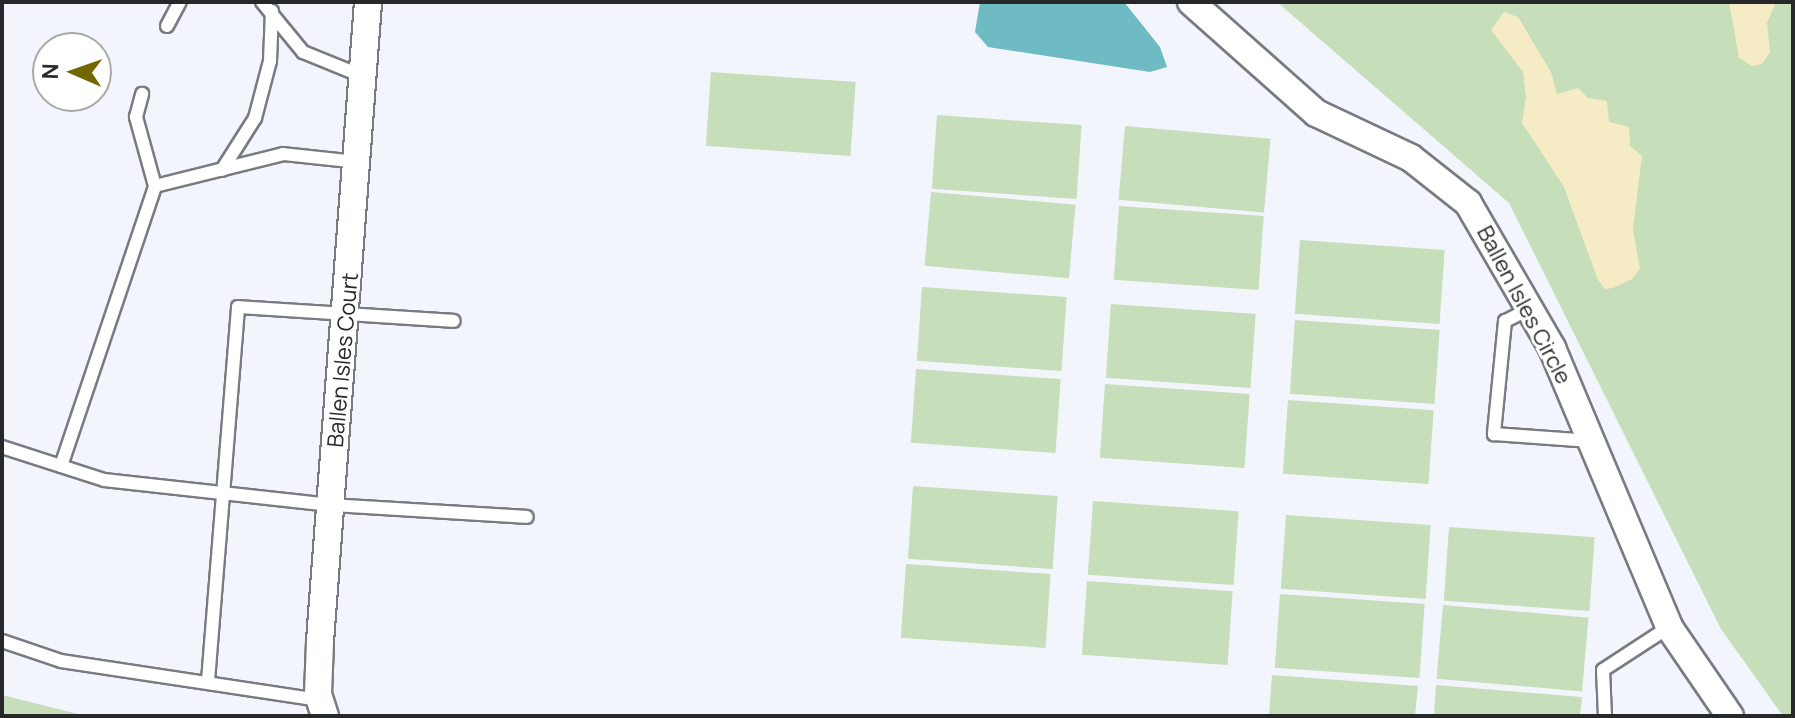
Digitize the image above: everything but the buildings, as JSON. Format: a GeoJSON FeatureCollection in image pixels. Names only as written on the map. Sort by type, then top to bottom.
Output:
{"type":"FeatureCollection","features":[{"type":"Feature","properties":{"kind":"street","name":"Ballen Isles Court"},"geometry":{"type":"LineString","coordinates":[[322,708],[331,505],[348,316],[368,2]]}},
{"type":"Feature","properties":{"kind":"street","name":"Ballen Isles Circle"},"geometry":{"type":"LineString","coordinates":[[1191,2],[1316,113],[1411,158],[1468,203],[1552,348],[1669,627],[1730,716]]}},
{"type":"Feature","properties":{"kind":"lane"},"geometry":{"type":"LineString","coordinates":[[167,26],[180,2]]}},
{"type":"Feature","properties":{"kind":"lane"},"geometry":{"type":"LineString","coordinates":[[267,6],[303,52],[363,77]]}},
{"type":"Feature","properties":{"kind":"lane"},"geometry":{"type":"LineString","coordinates":[[222,170],[255,118],[270,61],[267,6]]}},
{"type":"Feature","properties":{"kind":"lane"},"geometry":{"type":"LineString","coordinates":[[61,466],[155,186],[136,117],[142,94]]}},
{"type":"Feature","properties":{"kind":"lane"},"geometry":{"type":"LineString","coordinates":[[155,186],[283,154],[358,162]]}},
{"type":"Feature","properties":{"kind":"lane"},"geometry":{"type":"LineString","coordinates":[[208,681],[238,307],[454,321]]}},
{"type":"Feature","properties":{"kind":"lane"},"geometry":{"type":"LineString","coordinates":[[1529,309],[1505,321],[1494,434],[1591,441]]}},
{"type":"Feature","properties":{"kind":"lane"},"geometry":{"type":"LineString","coordinates":[[2,447],[104,480],[331,505],[527,517]]}},
{"type":"Feature","properties":{"kind":"lane"},"geometry":{"type":"LineString","coordinates":[[1605,716],[1603,670],[1669,627]]}},
{"type":"Feature","properties":{"kind":"lane"},"geometry":{"type":"LineString","coordinates":[[2,641],[61,661],[208,681],[322,708]]}},
{"type":"Feature","properties":{"kind":"green space"},"geometry":{"type":"Polygon","coordinates":[[[1277,2],[1793,2],[1793,716],[1783,716],[1721,629],[1509,203],[1277,2]]]}},
{"type":"Feature","properties":{"kind":"green space"},"geometry":{"type":"Polygon","coordinates":[[[711,72],[856,82],[850,156],[706,146],[711,72]]]}},
{"type":"Feature","properties":{"kind":"green space"},"geometry":{"type":"Polygon","coordinates":[[[937,115],[1082,125],[1076,199],[932,189],[937,115]]]}},
{"type":"Feature","properties":{"kind":"green space"},"geometry":{"type":"Polygon","coordinates":[[[1125,126],[1270,139],[1264,212],[1119,200],[1125,126]]]}},
{"type":"Feature","properties":{"kind":"green space"},"geometry":{"type":"Polygon","coordinates":[[[931,192],[1075,205],[1069,278],[925,266],[931,192]]]}},
{"type":"Feature","properties":{"kind":"green space"},"geometry":{"type":"Polygon","coordinates":[[[1119,206],[1264,216],[1258,290],[1114,280],[1119,206]]]}},
{"type":"Feature","properties":{"kind":"green space"},"geometry":{"type":"Polygon","coordinates":[[[1300,240],[1445,250],[1439,324],[1295,314],[1300,240]]]}},
{"type":"Feature","properties":{"kind":"green space"},"geometry":{"type":"Polygon","coordinates":[[[922,287],[1067,297],[1061,371],[917,361],[922,287]]]}},
{"type":"Feature","properties":{"kind":"green space"},"geometry":{"type":"Polygon","coordinates":[[[1111,304],[1256,314],[1250,388],[1106,378],[1111,304]]]}},
{"type":"Feature","properties":{"kind":"green space"},"geometry":{"type":"Polygon","coordinates":[[[1295,320],[1440,330],[1434,404],[1290,394],[1295,320]]]}},
{"type":"Feature","properties":{"kind":"green space"},"geometry":{"type":"Polygon","coordinates":[[[916,369],[1061,379],[1055,453],[911,443],[916,369]]]}},
{"type":"Feature","properties":{"kind":"green space"},"geometry":{"type":"Polygon","coordinates":[[[1105,384],[1250,394],[1244,468],[1100,458],[1105,384]]]}},
{"type":"Feature","properties":{"kind":"green space"},"geometry":{"type":"Polygon","coordinates":[[[1288,400],[1434,410],[1428,484],[1283,474],[1288,400]]]}},
{"type":"Feature","properties":{"kind":"green space"},"geometry":{"type":"Polygon","coordinates":[[[913,486],[1058,496],[1053,569],[908,559],[913,486]]]}},
{"type":"Feature","properties":{"kind":"green space"},"geometry":{"type":"Polygon","coordinates":[[[1093,501],[1239,511],[1233,585],[1088,575],[1093,501]]]}},
{"type":"Feature","properties":{"kind":"green space"},"geometry":{"type":"Polygon","coordinates":[[[1286,515],[1431,525],[1425,599],[1281,589],[1286,515]]]}},
{"type":"Feature","properties":{"kind":"green space"},"geometry":{"type":"Polygon","coordinates":[[[1449,527],[1595,537],[1589,611],[1444,601],[1449,527]]]}},
{"type":"Feature","properties":{"kind":"green space"},"geometry":{"type":"Polygon","coordinates":[[[906,564],[1051,574],[1045,648],[901,638],[906,564]]]}},
{"type":"Feature","properties":{"kind":"green space"},"geometry":{"type":"Polygon","coordinates":[[[1087,581],[1233,591],[1227,665],[1082,655],[1087,581]]]}},
{"type":"Feature","properties":{"kind":"green space"},"geometry":{"type":"Polygon","coordinates":[[[1280,594],[1425,604],[1419,678],[1275,668],[1280,594]]]}},
{"type":"Feature","properties":{"kind":"green space"},"geometry":{"type":"Polygon","coordinates":[[[1443,605],[1588,618],[1582,691],[1437,679],[1443,605]]]}},
{"type":"Feature","properties":{"kind":"green space"},"geometry":{"type":"Polygon","coordinates":[[[1272,675],[1418,686],[1415,716],[1269,716],[1272,675]]]}},
{"type":"Feature","properties":{"kind":"green space"},"geometry":{"type":"Polygon","coordinates":[[[1436,685],[1582,697],[1580,716],[1434,716],[1436,685]]]}},
{"type":"Feature","properties":{"kind":"green space"},"geometry":{"type":"Polygon","coordinates":[[[2,695],[86,716],[2,716],[2,695]]]}},
{"type":"Feature","properties":{"kind":"sand"},"geometry":{"type":"Polygon","coordinates":[[[1729,2],[1776,2],[1767,23],[1770,52],[1762,64],[1752,66],[1739,58],[1729,2]]]}},
{"type":"Feature","properties":{"kind":"sand"},"geometry":{"type":"Polygon","coordinates":[[[1504,12],[1518,17],[1551,72],[1557,94],[1578,88],[1588,98],[1607,101],[1609,122],[1629,127],[1630,146],[1642,156],[1633,229],[1640,269],[1632,279],[1613,288],[1605,289],[1598,280],[1564,187],[1522,123],[1526,97],[1523,72],[1491,30],[1504,12]]]}},
{"type":"Feature","properties":{"kind":"water"},"geometry":{"type":"Polygon","coordinates":[[[980,2],[1124,2],[1160,47],[1167,67],[1150,72],[988,47],[975,32],[980,2]]]}}]}
